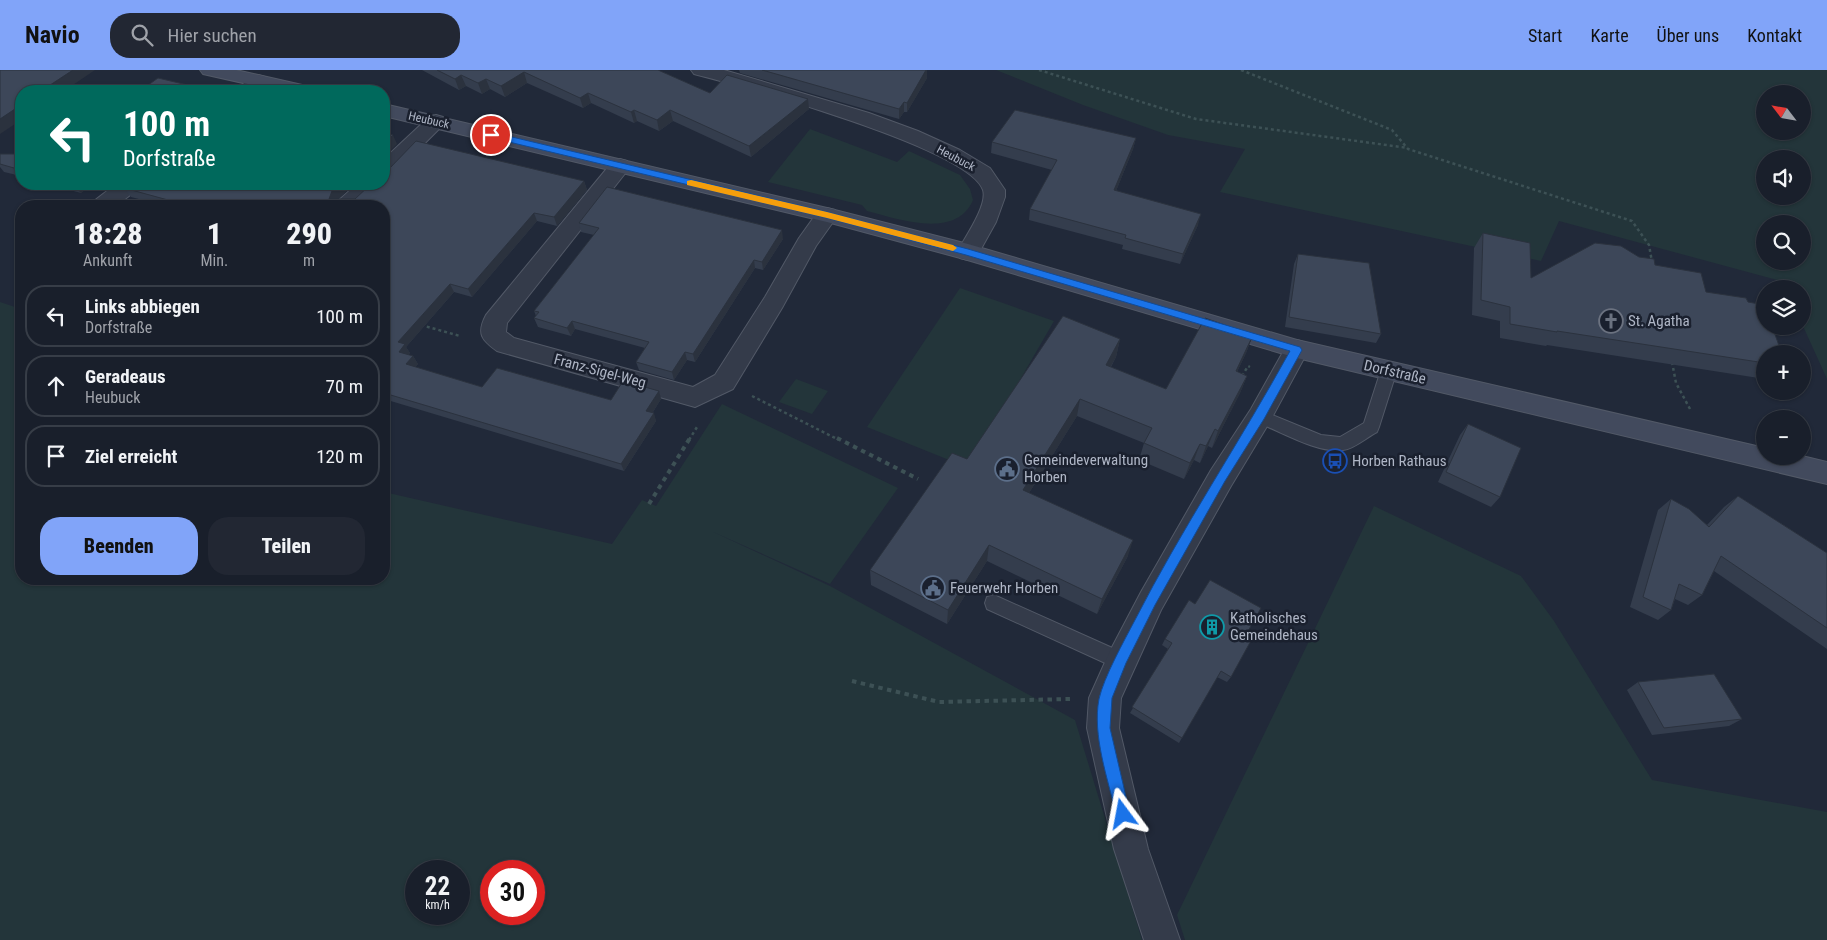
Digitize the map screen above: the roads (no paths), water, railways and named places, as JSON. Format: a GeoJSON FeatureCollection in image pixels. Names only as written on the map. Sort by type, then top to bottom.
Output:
{"type":"FeatureCollection","features":[{"type":"Feature","properties":{"kind":"street"},"geometry":{"type":"LineString","coordinates":[[210,70],[249,85]]}},
{"type":"Feature","properties":{"kind":"street","name":"Heubuck"},"geometry":{"type":"LineString","coordinates":[[390,111],[827,215],[968,252],[990,211],[994,190],[988,177],[978,168],[905,133],[832,108],[741,80],[701,70]]}},
{"type":"Feature","properties":{"kind":"street"},"geometry":{"type":"LineString","coordinates":[[390,165],[436,121]]}},
{"type":"Feature","properties":{"kind":"street","name":"Franz-Sigel-Weg"},"geometry":{"type":"LineString","coordinates":[[620,166],[495,321],[493,335],[506,345],[695,397],[714,387],[774,302],[807,243],[827,215]]}},
{"type":"Feature","properties":{"kind":"street"},"geometry":{"type":"LineString","coordinates":[[110,200],[122,190]]}},
{"type":"Feature","properties":{"kind":"street"},"geometry":{"type":"LineString","coordinates":[[353,200],[363,190]]}},
{"type":"Feature","properties":{"kind":"street","name":"Dorfstraße"},"geometry":{"type":"LineString","coordinates":[[968,252],[1296,350],[1827,472]]}},
{"type":"Feature","properties":{"kind":"street"},"geometry":{"type":"LineString","coordinates":[[1162,940],[1131,849],[1103,728],[1106,698],[1121,661],[1151,601],[1221,478],[1260,416],[1296,350]]}},
{"type":"Feature","properties":{"kind":"lane"},"geometry":{"type":"LineString","coordinates":[[1260,416],[1319,442],[1342,444],[1370,427],[1389,370]]}},
{"type":"Feature","properties":{"kind":"lane"},"geometry":{"type":"LineString","coordinates":[[994,603],[1121,661]]}},
{"type":"Feature","properties":{"kind":"place","name":"St. Agatha"},"geometry":{"type":"Point","coordinates":[1611,321]}},
{"type":"Feature","properties":{"kind":"place","name":"Horben Rathaus"},"geometry":{"type":"Point","coordinates":[1335,461]}},
{"type":"Feature","properties":{"kind":"place","name":"Gemeindeverwaltung Horben"},"geometry":{"type":"Point","coordinates":[1007,469]}},
{"type":"Feature","properties":{"kind":"place","name":"Feuerwehr Horben"},"geometry":{"type":"Point","coordinates":[933,588]}},
{"type":"Feature","properties":{"kind":"place","name":"Katholisches Gemeindehaus"},"geometry":{"type":"Point","coordinates":[1212,627]}}]}
